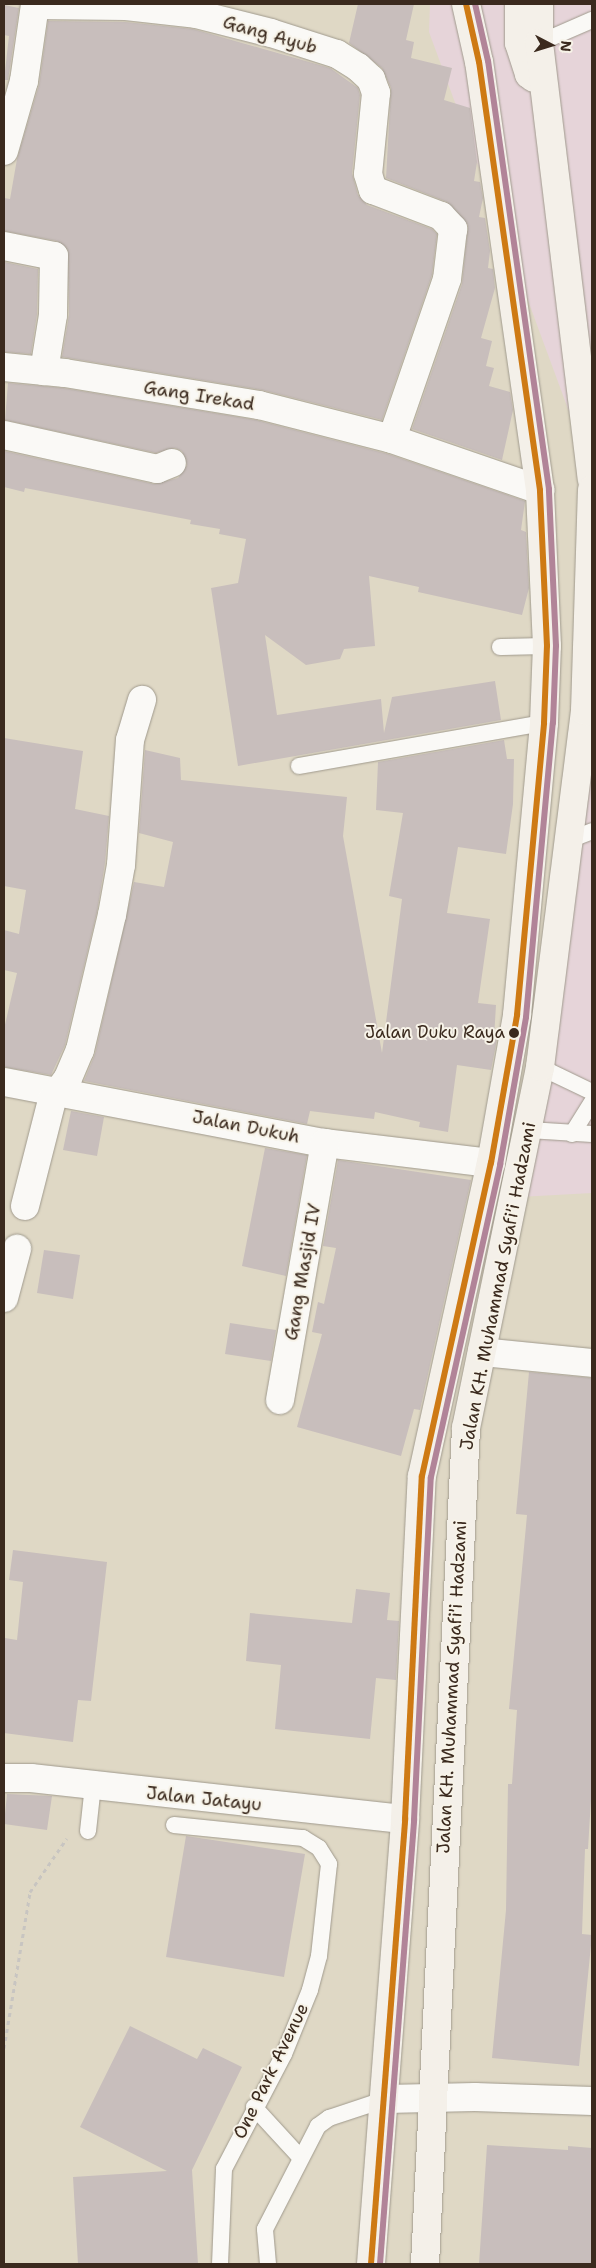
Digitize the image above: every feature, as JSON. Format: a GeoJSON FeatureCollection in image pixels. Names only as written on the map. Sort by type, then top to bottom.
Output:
{"type":"FeatureCollection","features":[{"type":"Feature","properties":{"kind":"main road","name":"Jalan KH. Muhammad Syafi'i Hadzami"},"geometry":{"type":"LineString","coordinates":[[371,2264],[386,2099],[405,1819],[422,1476],[490,1163],[518,1015],[544,723],[548,635],[540,490],[479,62],[466,4]]}},
{"type":"Feature","properties":{"kind":"main road"},"geometry":{"type":"LineString","coordinates":[[519,4],[519,43],[529,74],[544,87]]}},
{"type":"Feature","properties":{"kind":"main road"},"geometry":{"type":"LineString","coordinates":[[539,4],[539,43],[592,479]]}},
{"type":"Feature","properties":{"kind":"main road","name":"Jalan KH. Muhammad Syafi'i Hadzami"},"geometry":{"type":"LineString","coordinates":[[424,2264],[460,1501],[466,1428],[529,1130],[581,835],[592,490]]}},
{"type":"Feature","properties":{"kind":"main road"},"geometry":{"type":"LineString","coordinates":[[548,635],[588,619]]}},
{"type":"Feature","properties":{"kind":"street","name":"Gang Ayub"},"geometry":{"type":"LineString","coordinates":[[4,151],[24,81],[35,5],[126,6],[196,14],[271,33],[337,54],[358,67],[371,79],[376,93],[368,174],[374,190],[441,216],[453,229],[447,279],[392,439]]}},
{"type":"Feature","properties":{"kind":"street"},"geometry":{"type":"LineString","coordinates":[[4,246],[52,253],[54,260],[53,315],[44,371]]}},
{"type":"Feature","properties":{"kind":"street","name":"Gang Irekad"},"geometry":{"type":"LineString","coordinates":[[4,367],[44,371],[259,405],[392,439],[540,490]]}},
{"type":"Feature","properties":{"kind":"street"},"geometry":{"type":"LineString","coordinates":[[4,435],[157,470],[172,463]]}},
{"type":"Feature","properties":{"kind":"street"},"geometry":{"type":"LineString","coordinates":[[25,1206],[52,1100],[68,1078],[80,1050],[112,915],[120,864],[130,740],[142,700]]}},
{"type":"Feature","properties":{"kind":"street","name":"Jalan Dukuh"},"geometry":{"type":"LineString","coordinates":[[4,1082],[58,1090],[325,1143],[490,1163]]}},
{"type":"Feature","properties":{"kind":"street","name":"Gang Masjid IV"},"geometry":{"type":"LineString","coordinates":[[280,1400],[325,1143]]}},
{"type":"Feature","properties":{"kind":"street"},"geometry":{"type":"LineString","coordinates":[[4,1298],[17,1249]]}},
{"type":"Feature","properties":{"kind":"street"},"geometry":{"type":"LineString","coordinates":[[482,1352],[592,1362]]}},
{"type":"Feature","properties":{"kind":"street","name":"Jalan Jatayu"},"geometry":{"type":"LineString","coordinates":[[4,1778],[92,1792],[405,1819]]}},
{"type":"Feature","properties":{"kind":"street"},"geometry":{"type":"LineString","coordinates":[[386,2099],[475,2097],[592,2101]]}},
{"type":"Feature","properties":{"kind":"lane"},"geometry":{"type":"LineString","coordinates":[[539,43],[592,20]]}},
{"type":"Feature","properties":{"kind":"lane"},"geometry":{"type":"LineString","coordinates":[[500,647],[548,635]]}},
{"type":"Feature","properties":{"kind":"lane"},"geometry":{"type":"LineString","coordinates":[[299,766],[544,723]]}},
{"type":"Feature","properties":{"kind":"lane"},"geometry":{"type":"LineString","coordinates":[[540,1067],[592,1092]]}},
{"type":"Feature","properties":{"kind":"lane"},"geometry":{"type":"LineString","coordinates":[[572,1134],[592,1102]]}},
{"type":"Feature","properties":{"kind":"lane"},"geometry":{"type":"LineString","coordinates":[[529,1130],[592,1134]]}},
{"type":"Feature","properties":{"kind":"lane"},"geometry":{"type":"LineString","coordinates":[[88,1831],[92,1792]]}},
{"type":"Feature","properties":{"kind":"lane","name":"One Park Avenue"},"geometry":{"type":"LineString","coordinates":[[174,1825],[303,1838],[318,1848],[329,1864],[319,1956],[310,1990],[284,2054],[254,2107],[224,2169],[220,2264]]}},
{"type":"Feature","properties":{"kind":"lane"},"geometry":{"type":"LineString","coordinates":[[268,2264],[265,2229],[300,2157],[318,2126],[356,2108],[386,2099]]}},
{"type":"Feature","properties":{"kind":"lane"},"geometry":{"type":"LineString","coordinates":[[254,2107],[300,2157]]}},
{"type":"Feature","properties":{"kind":"path"},"geometry":{"type":"LineString","coordinates":[[4,2048],[30,1892],[92,1792]]}},
{"type":"Feature","properties":{"kind":"shaded area"},"geometry":{"type":"Polygon","coordinates":[[[430,4],[592,4],[592,474],[429,32],[430,4]]]}},
{"type":"Feature","properties":{"kind":"shaded area"},"geometry":{"type":"Polygon","coordinates":[[[592,522],[592,1193],[519,1197],[592,522]]]}},
{"type":"Feature","properties":{"kind":"building"},"geometry":{"type":"Polygon","coordinates":[[[358,4],[414,4],[406,40],[414,42],[411,58],[452,68],[444,100],[470,108],[477,162],[474,181],[480,182],[483,198],[479,217],[485,218],[490,251],[488,268],[493,269],[495,288],[481,338],[492,341],[486,366],[494,368],[489,386],[510,392],[513,410],[502,460],[412,429],[462,284],[468,225],[447,202],[386,178],[391,88],[382,68],[349,43],[358,4]]]}},
{"type":"Feature","properties":{"kind":"building"},"geometry":{"type":"Polygon","coordinates":[[[4,5],[19,8],[8,80],[4,80],[9,36],[4,35],[4,5]]]}},
{"type":"Feature","properties":{"kind":"building"},"geometry":{"type":"Polygon","coordinates":[[[48,21],[125,22],[193,29],[330,68],[358,88],[360,95],[352,173],[358,195],[367,205],[432,229],[437,234],[432,275],[382,420],[262,390],[62,357],[69,315],[68,250],[57,241],[4,231],[4,198],[10,199],[17,159],[39,85],[48,21]]]}},
{"type":"Feature","properties":{"kind":"building"},"geometry":{"type":"Polygon","coordinates":[[[4,262],[38,269],[37,314],[31,354],[4,352],[4,262]]]}},
{"type":"Feature","properties":{"kind":"building"},"geometry":{"type":"Polygon","coordinates":[[[8,383],[63,388],[256,420],[388,454],[525,501],[521,530],[526,532],[529,588],[522,615],[418,592],[419,587],[369,576],[375,646],[344,649],[340,659],[306,665],[265,635],[277,715],[381,699],[384,733],[392,697],[495,681],[501,720],[238,766],[211,588],[238,583],[246,539],[219,534],[220,529],[190,524],[191,520],[25,488],[24,492],[4,487],[4,451],[154,484],[178,478],[187,465],[182,451],[175,448],[156,453],[5,420],[8,383]]]}},
{"type":"Feature","properties":{"kind":"building"},"geometry":{"type":"Polygon","coordinates":[[[4,738],[83,751],[75,809],[109,816],[105,863],[97,912],[65,1045],[51,1075],[4,1067],[4,1029],[17,973],[4,970],[4,930],[19,934],[26,890],[4,886],[4,738]]]}},
{"type":"Feature","properties":{"kind":"building"},"geometry":{"type":"Polygon","coordinates":[[[504,740],[507,759],[514,759],[513,804],[506,854],[458,847],[447,913],[490,919],[478,1003],[496,1005],[494,1038],[497,1039],[491,1070],[457,1065],[448,1132],[419,1127],[420,1122],[375,1112],[374,1119],[310,1111],[307,1124],[84,1081],[95,1054],[134,882],[164,887],[173,842],[139,833],[145,750],[180,758],[181,780],[347,797],[343,836],[382,1053],[402,899],[389,896],[403,813],[376,810],[378,762],[504,740]]]}},
{"type":"Feature","properties":{"kind":"building"},"geometry":{"type":"Polygon","coordinates":[[[71,1111],[104,1117],[97,1156],[63,1150],[71,1111]]]}},
{"type":"Feature","properties":{"kind":"building"},"geometry":{"type":"Polygon","coordinates":[[[265,1148],[307,1155],[286,1276],[242,1266],[265,1148]]]}},
{"type":"Feature","properties":{"kind":"building"},"geometry":{"type":"Polygon","coordinates":[[[338,1160],[471,1180],[420,1410],[414,1409],[401,1456],[297,1427],[322,1334],[312,1332],[318,1302],[324,1304],[336,1248],[323,1246],[338,1160]]]}},
{"type":"Feature","properties":{"kind":"building"},"geometry":{"type":"Polygon","coordinates":[[[44,1250],[80,1255],[73,1299],[37,1293],[44,1250]]]}},
{"type":"Feature","properties":{"kind":"building"},"geometry":{"type":"Polygon","coordinates":[[[230,1323],[276,1330],[271,1361],[225,1354],[230,1323]]]}},
{"type":"Feature","properties":{"kind":"building"},"geometry":{"type":"Polygon","coordinates":[[[529,1372],[592,1378],[592,1783],[588,1849],[585,1849],[582,1934],[592,1935],[579,2066],[492,2058],[506,1910],[508,1784],[512,1784],[517,1710],[509,1709],[527,1515],[516,1514],[529,1372]]]}},
{"type":"Feature","properties":{"kind":"building"},"geometry":{"type":"Polygon","coordinates":[[[13,1550],[107,1562],[91,1701],[78,1700],[73,1742],[4,1733],[5,1638],[17,1640],[23,1582],[9,1580],[13,1550]]]}},
{"type":"Feature","properties":{"kind":"building"},"geometry":{"type":"Polygon","coordinates":[[[356,1589],[390,1593],[387,1620],[399,1621],[396,1680],[376,1678],[370,1739],[275,1729],[281,1665],[246,1661],[250,1613],[352,1623],[356,1589]]]}},
{"type":"Feature","properties":{"kind":"building"},"geometry":{"type":"Polygon","coordinates":[[[7,1794],[52,1796],[47,1830],[4,1824],[7,1794]]]}},
{"type":"Feature","properties":{"kind":"building"},"geometry":{"type":"Polygon","coordinates":[[[186,1836],[305,1854],[284,1977],[166,1957],[186,1836]]]}},
{"type":"Feature","properties":{"kind":"building"},"geometry":{"type":"Polygon","coordinates":[[[130,2026],[197,2059],[203,2048],[242,2067],[192,2170],[198,2264],[78,2264],[73,2177],[167,2171],[80,2127],[130,2026]]]}},
{"type":"Feature","properties":{"kind":"building"},"geometry":{"type":"Polygon","coordinates":[[[487,2145],[568,2150],[568,2146],[592,2148],[592,2264],[479,2264],[487,2145]]]}},
{"type":"Feature","properties":{"kind":"transit line"},"geometry":{"type":"LineString","coordinates":[[371,2264],[405,1819],[422,1476],[491,1163],[517,1015],[544,723],[547,646],[540,490],[479,62],[466,4]]}},
{"type":"Feature","properties":{"kind":"transit line"},"geometry":{"type":"LineString","coordinates":[[380,2264],[414,1820],[431,1477],[500,1165],[526,1017],[553,723],[556,646],[549,489],[488,61],[475,4]]}},
{"type":"Feature","properties":{"kind":"place","name":"Jalan Duku Raya"},"geometry":{"type":"Point","coordinates":[514,1033]}}]}
